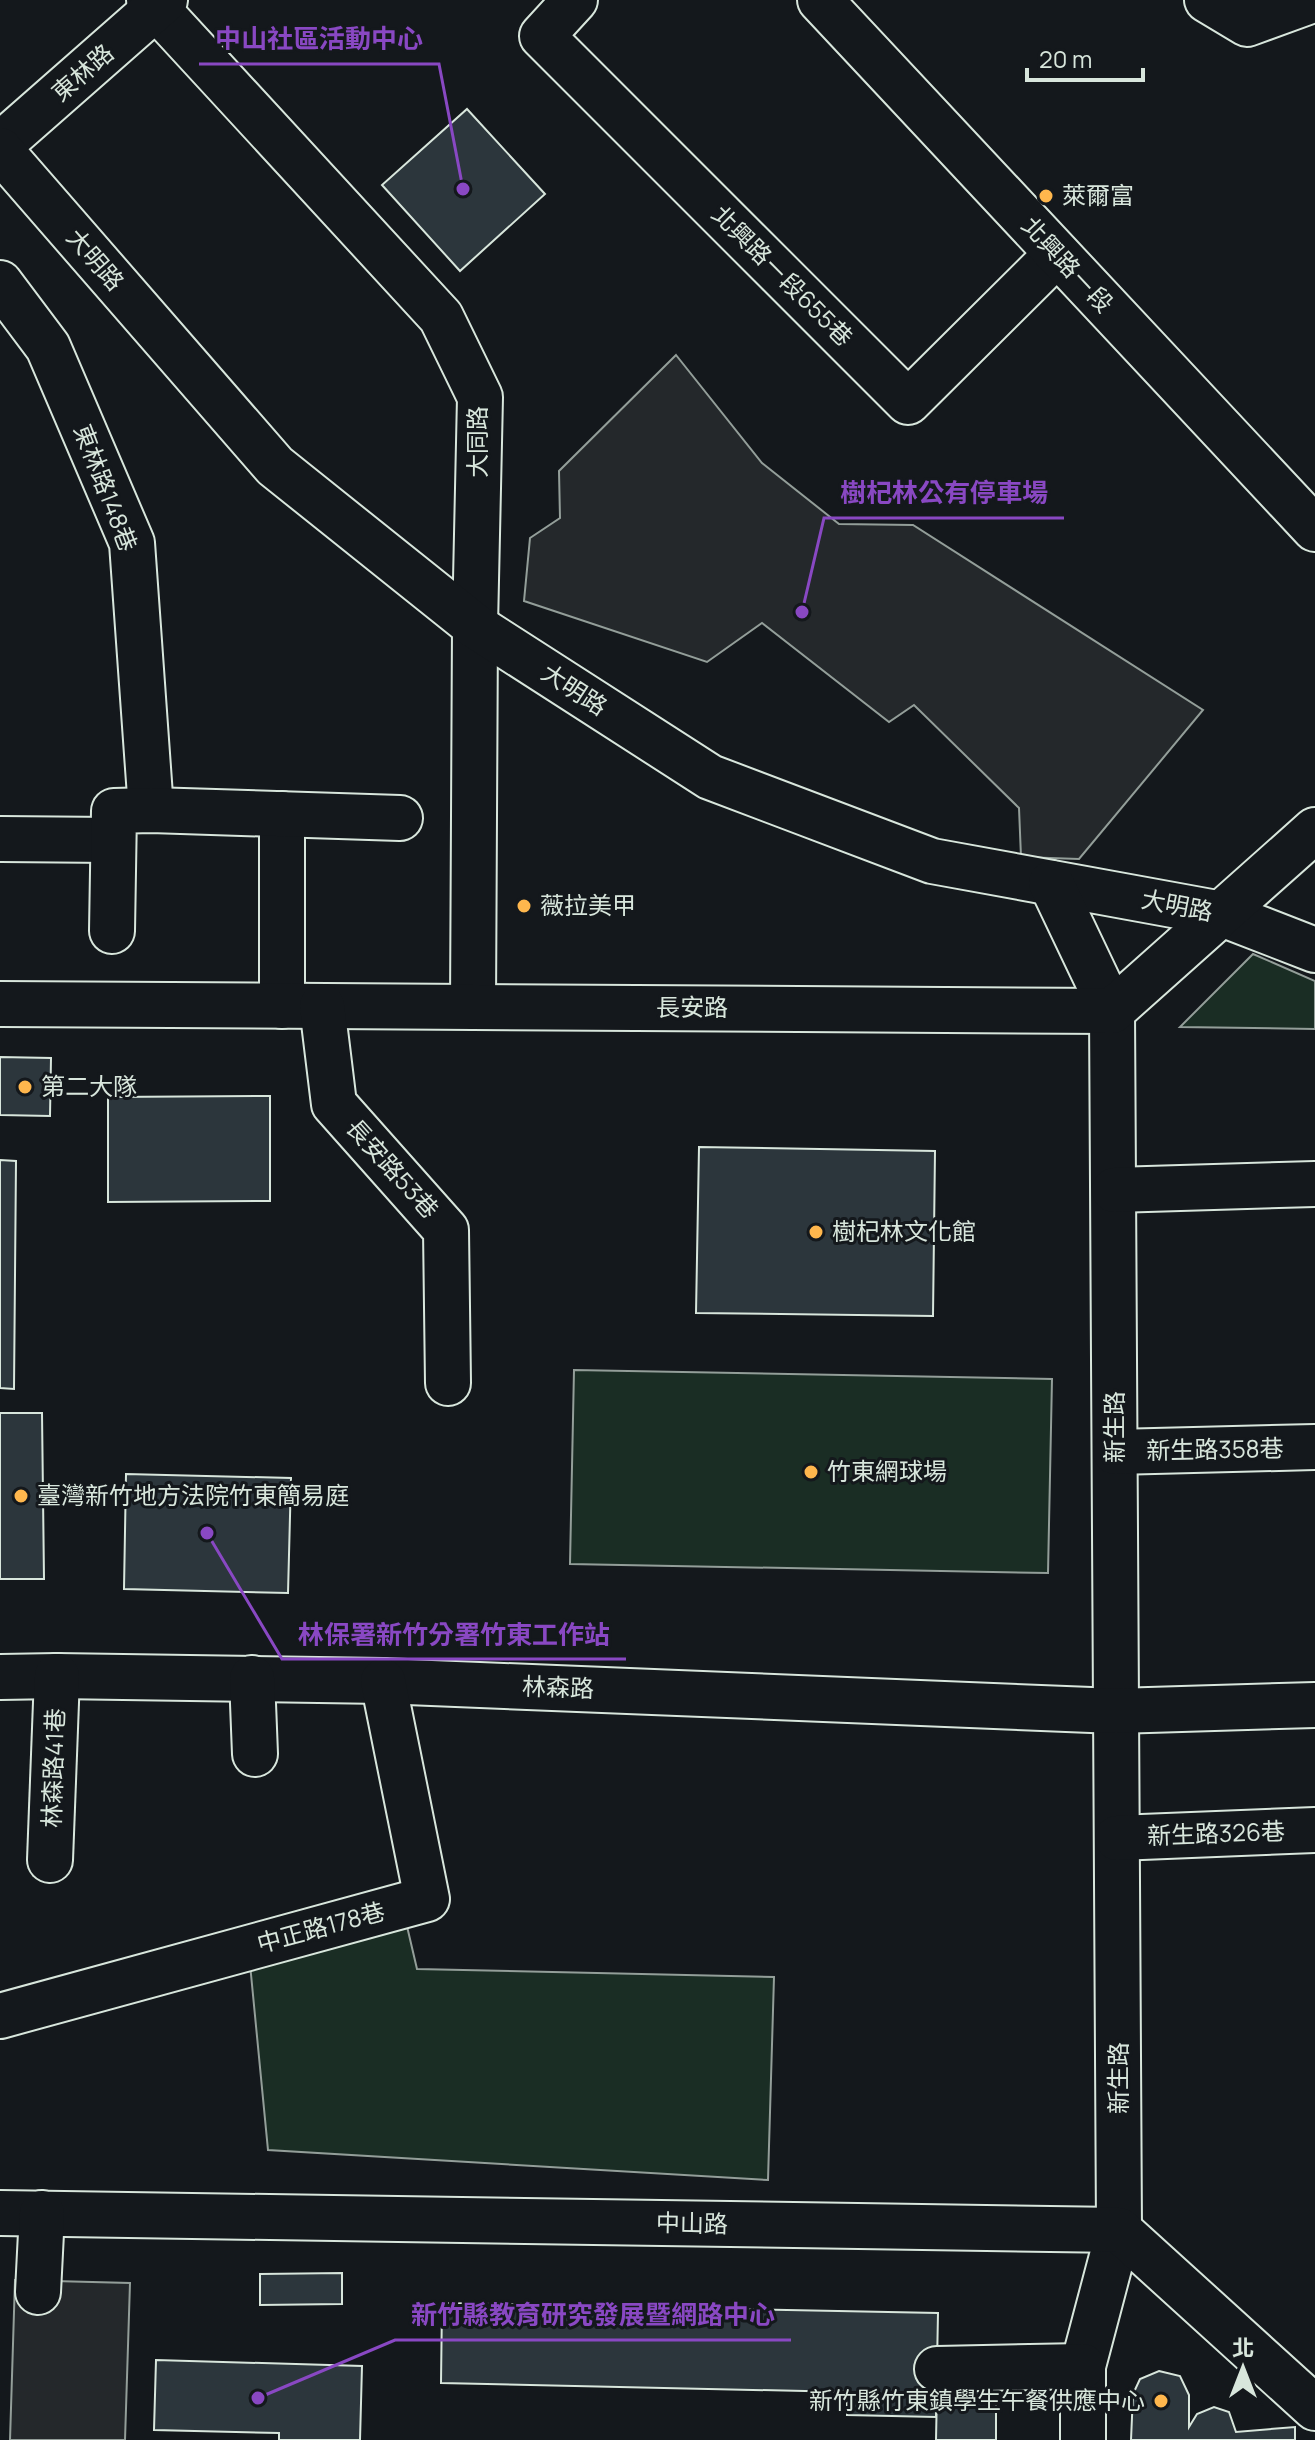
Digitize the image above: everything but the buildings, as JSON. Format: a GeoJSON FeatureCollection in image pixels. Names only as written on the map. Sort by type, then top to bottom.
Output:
{"type":"FeatureCollection","features":[{"type":"Feature","properties":{"kind":"street","name":"北興路ㄧ段655巷"},"geometry":{"type":"LineString","coordinates":[[575,0],[542,36],[908,402],[1057,254]]}},
{"type":"Feature","properties":{"kind":"street","name":"北興路ㄧ段"},"geometry":{"type":"LineString","coordinates":[[820,0],[1315,529]]}},
{"type":"Feature","properties":{"kind":"street"},"geometry":{"type":"LineString","coordinates":[[1207,0],[1247,24],[1313,0]]}},
{"type":"Feature","properties":{"kind":"street","name":"東林路"},"geometry":{"type":"LineString","coordinates":[[0,148],[157,3]]}},
{"type":"Feature","properties":{"kind":"street","name":"大同路"},"geometry":{"type":"LineString","coordinates":[[157,3],[441,317],[480,397],[473,1007]]}},
{"type":"Feature","properties":{"kind":"street","name":"大明路"},"geometry":{"type":"LineString","coordinates":[[0,148],[275,466],[475,626],[710,777],[932,861],[1222,914],[1315,950]]}},
{"type":"Feature","properties":{"kind":"street","name":"東林路148巷"},"geometry":{"type":"LineString","coordinates":[[0,283],[48,347],[132,543],[151,810]]}},
{"type":"Feature","properties":{"kind":"street"},"geometry":{"type":"LineString","coordinates":[[112,931],[114,811],[400,818]]}},
{"type":"Feature","properties":{"kind":"street","name":"長安路53巷"},"geometry":{"type":"LineString","coordinates":[[282,814],[302,1006],[334,1104],[446,1230],[448,1383]]}},
{"type":"Feature","properties":{"kind":"street"},"geometry":{"type":"LineString","coordinates":[[1112,1011],[1315,830]]}},
{"type":"Feature","properties":{"kind":"street"},"geometry":{"type":"LineString","coordinates":[[1,839],[113,840]]}},
{"type":"Feature","properties":{"kind":"street","name":"新生路"},"geometry":{"type":"LineString","coordinates":[[1051,883],[1112,1011],[1119,2230],[1083,2366],[1083,2440]]}},
{"type":"Feature","properties":{"kind":"street","name":"長安路"},"geometry":{"type":"LineString","coordinates":[[0,1004],[1112,1011]]}},
{"type":"Feature","properties":{"kind":"street"},"geometry":{"type":"LineString","coordinates":[[1114,1190],[1315,1184]]}},
{"type":"Feature","properties":{"kind":"street","name":"新生路358巷"},"geometry":{"type":"LineString","coordinates":[[1115,1452],[1315,1447]]}},
{"type":"Feature","properties":{"kind":"street","name":"林森路41巷"},"geometry":{"type":"LineString","coordinates":[[50,1860],[57,1676]]}},
{"type":"Feature","properties":{"kind":"street","name":"林森路"},"geometry":{"type":"LineString","coordinates":[[0,1677],[383,1681],[1116,1711]]}},
{"type":"Feature","properties":{"kind":"street"},"geometry":{"type":"LineString","coordinates":[[252,1678],[255,1754]]}},
{"type":"Feature","properties":{"kind":"street","name":"中正路178巷"},"geometry":{"type":"LineString","coordinates":[[0,2016],[427,1899],[383,1681]]}},
{"type":"Feature","properties":{"kind":"street"},"geometry":{"type":"LineString","coordinates":[[1116,1711],[1315,1705]]}},
{"type":"Feature","properties":{"kind":"street","name":"新生路326巷"},"geometry":{"type":"LineString","coordinates":[[1117,1838],[1315,1830]]}},
{"type":"Feature","properties":{"kind":"street"},"geometry":{"type":"LineString","coordinates":[[21,2213],[38,2292]]}},
{"type":"Feature","properties":{"kind":"street","name":"中山路"},"geometry":{"type":"LineString","coordinates":[[21,2213],[1119,2230]]}},
{"type":"Feature","properties":{"kind":"street"},"geometry":{"type":"LineString","coordinates":[[1119,2230],[1309,2390]]}},
{"type":"Feature","properties":{"kind":"street"},"geometry":{"type":"LineString","coordinates":[[937,2369],[1083,2366]]}},
{"type":"Feature","properties":{"kind":"green space"},"geometry":{"type":"Polygon","coordinates":[[[1253,954],[1315,981],[1315,1029],[1180,1027],[1253,954]]]}},
{"type":"Feature","properties":{"kind":"green space","name":"竹東網球場"},"geometry":{"type":"Polygon","coordinates":[[[574,1370],[1052,1379],[1048,1573],[570,1564],[574,1370]]]}},
{"type":"Feature","properties":{"kind":"green space"},"geometry":{"type":"Polygon","coordinates":[[[406,1922],[417,1969],[774,1977],[768,2180],[268,2150],[250,1964],[406,1922]]]}},
{"type":"Feature","properties":{"kind":"shaded area"},"geometry":{"type":"Polygon","coordinates":[[[676,355],[762,463],[839,524],[913,525],[1203,710],[1079,859],[1021,857],[1019,808],[914,705],[889,722],[762,623],[707,662],[524,601],[530,538],[560,518],[559,471],[676,355]]]}},
{"type":"Feature","properties":{"kind":"shaded area"},"geometry":{"type":"Polygon","coordinates":[[[15,2280],[130,2283],[125,2440],[10,2440],[15,2280]]]}},
{"type":"Feature","properties":{"kind":"place","name":"中山社區活動中心"},"geometry":{"type":"Point","coordinates":[463,189]}},
{"type":"Feature","properties":{"kind":"place","name":"萊爾富"},"geometry":{"type":"Point","coordinates":[1046,196]}},
{"type":"Feature","properties":{"kind":"place","name":"樹杞林公有停車場"},"geometry":{"type":"Point","coordinates":[802,612]}},
{"type":"Feature","properties":{"kind":"place","name":"薇拉美甲"},"geometry":{"type":"Point","coordinates":[524,906]}},
{"type":"Feature","properties":{"kind":"place","name":"第二大隊"},"geometry":{"type":"Point","coordinates":[25,1087]}},
{"type":"Feature","properties":{"kind":"place","name":"樹杞林文化館"},"geometry":{"type":"Point","coordinates":[816,1232]}},
{"type":"Feature","properties":{"kind":"place","name":"竹東網球場"},"geometry":{"type":"Point","coordinates":[811,1472]}},
{"type":"Feature","properties":{"kind":"place","name":"臺灣新竹地方法院竹東簡易庭"},"geometry":{"type":"Point","coordinates":[21,1496]}},
{"type":"Feature","properties":{"kind":"place","name":"林保署新竹分署竹東工作站"},"geometry":{"type":"Point","coordinates":[207,1533]}},
{"type":"Feature","properties":{"kind":"place","name":"新竹縣教育研究發展暨網路中心"},"geometry":{"type":"Point","coordinates":[258,2398]}},
{"type":"Feature","properties":{"kind":"place","name":"新竹縣竹東鎮學生午餐供應中心"},"geometry":{"type":"Point","coordinates":[1161,2401]}}]}
